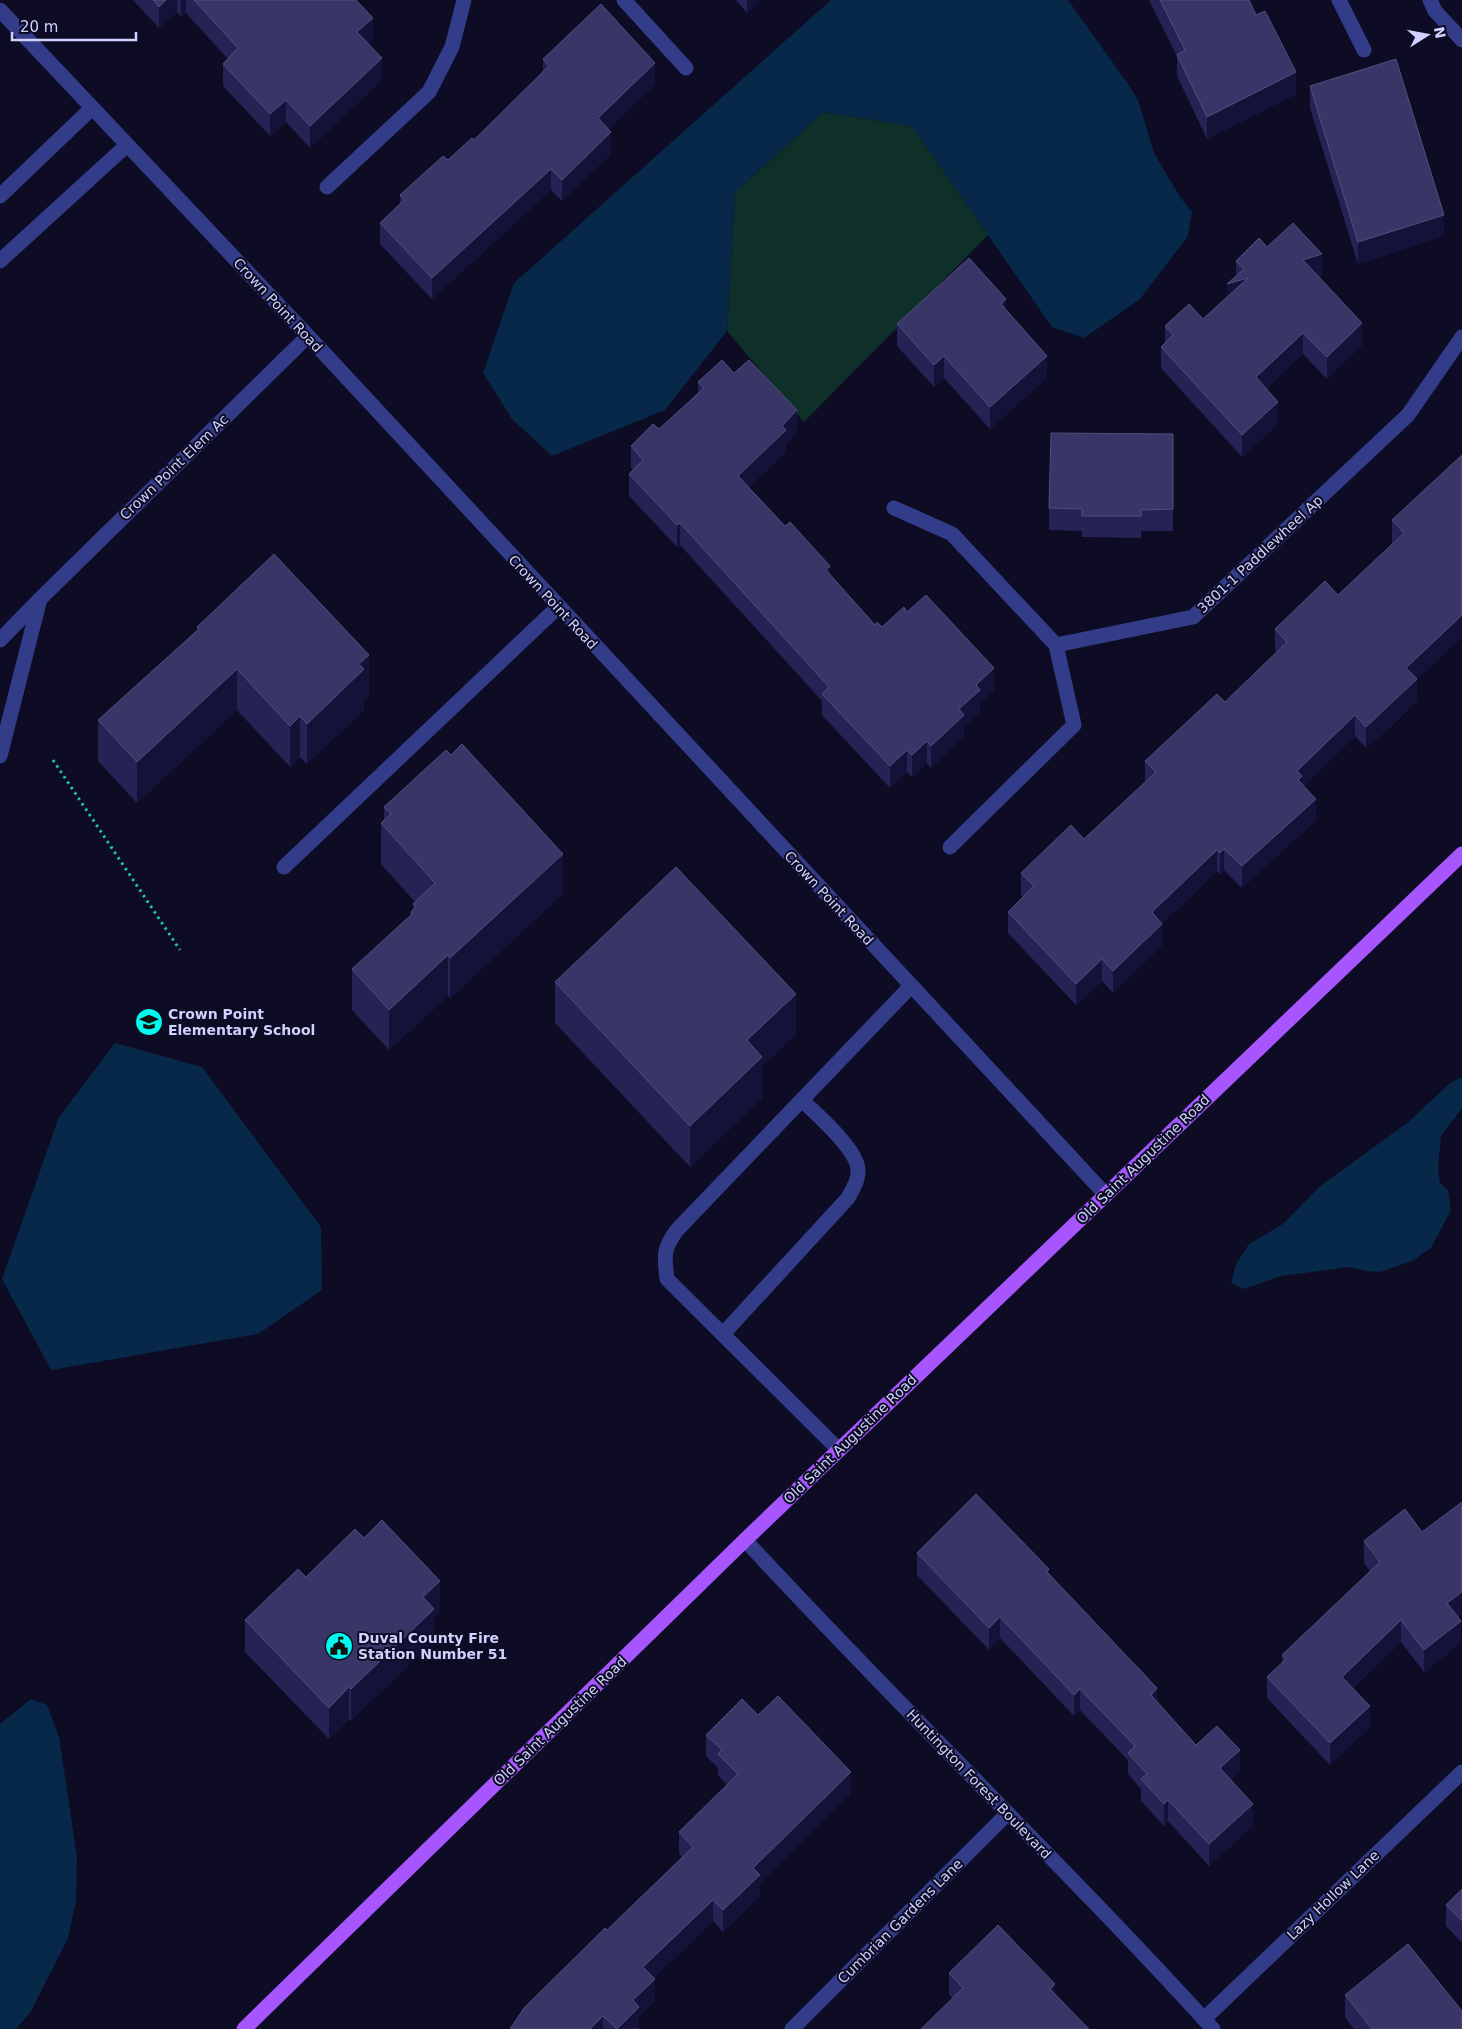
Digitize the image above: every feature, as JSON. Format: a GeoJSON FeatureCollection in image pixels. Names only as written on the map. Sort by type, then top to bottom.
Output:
{"type":"FeatureCollection","features":[{"type":"Feature","properties":{"kind":"main road","name":"Old Saint Augustine Road"},"geometry":{"type":"LineString","coordinates":[[244,2029],[745,1540],[1462,854]]}},
{"type":"Feature","properties":{"kind":"street"},"geometry":{"type":"LineString","coordinates":[[326,187],[429,92],[452,47],[464,0]]}},
{"type":"Feature","properties":{"kind":"street"},"geometry":{"type":"LineString","coordinates":[[624,0],[686,68]]}},
{"type":"Feature","properties":{"kind":"street"},"geometry":{"type":"LineString","coordinates":[[1339,0],[1364,50]]}},
{"type":"Feature","properties":{"kind":"street"},"geometry":{"type":"LineString","coordinates":[[1430,0],[1435,11],[1462,40]]}},
{"type":"Feature","properties":{"kind":"street","name":"Crown Point Road"},"geometry":{"type":"LineString","coordinates":[[0,10],[308,336],[1106,1195]]}},
{"type":"Feature","properties":{"kind":"street"},"geometry":{"type":"LineString","coordinates":[[0,196],[92,108]]}},
{"type":"Feature","properties":{"kind":"street"},"geometry":{"type":"LineString","coordinates":[[0,261],[128,146]]}},
{"type":"Feature","properties":{"kind":"street","name":"Crown Point Elem Ac"},"geometry":{"type":"LineString","coordinates":[[0,640],[308,336]]}},
{"type":"Feature","properties":{"kind":"street","name":"3801-1 Paddlewheel Ap"},"geometry":{"type":"LineString","coordinates":[[1056,645],[1193,617],[1408,415],[1462,338]]}},
{"type":"Feature","properties":{"kind":"street"},"geometry":{"type":"LineString","coordinates":[[894,508],[952,534],[1056,645],[1074,725],[950,847]]}},
{"type":"Feature","properties":{"kind":"street"},"geometry":{"type":"LineString","coordinates":[[0,756],[41,598]]}},
{"type":"Feature","properties":{"kind":"street"},"geometry":{"type":"LineString","coordinates":[[284,867],[558,607]]}},
{"type":"Feature","properties":{"kind":"street"},"geometry":{"type":"LineString","coordinates":[[839,1450],[667,1279],[664,1262],[666,1245],[676,1230],[911,986]]}},
{"type":"Feature","properties":{"kind":"street"},"geometry":{"type":"LineString","coordinates":[[723,1334],[848,1198],[857,1180],[858,1167],[850,1149],[802,1100]]}},
{"type":"Feature","properties":{"kind":"street","name":"Huntington Forest Boulevard"},"geometry":{"type":"LineString","coordinates":[[745,1540],[804,1604],[1008,1813],[1209,2024]]}},
{"type":"Feature","properties":{"kind":"street","name":"Lazy Hollow Lane"},"geometry":{"type":"LineString","coordinates":[[1209,2024],[1462,1772]]}},
{"type":"Feature","properties":{"kind":"street","name":"Cumbrian Gardens Lane"},"geometry":{"type":"LineString","coordinates":[[792,2029],[1008,1813]]}},
{"type":"Feature","properties":{"kind":"path"},"geometry":{"type":"LineString","coordinates":[[52,760],[180,950]]}},
{"type":"Feature","properties":{"kind":"green space"},"geometry":{"type":"Polygon","coordinates":[[[823,112],[912,126],[988,235],[804,422],[727,331],[735,192],[823,112]]]}},
{"type":"Feature","properties":{"kind":"water"},"geometry":{"type":"Polygon","coordinates":[[[831,0],[1068,0],[1138,100],[1154,153],[1180,197],[1192,212],[1188,236],[1140,299],[1084,338],[1052,327],[912,126],[823,112],[735,192],[727,331],[665,410],[552,456],[512,419],[483,373],[514,283],[831,0]]]}},
{"type":"Feature","properties":{"kind":"water"},"geometry":{"type":"Polygon","coordinates":[[[115,1043],[202,1067],[321,1227],[322,1290],[258,1334],[51,1370],[2,1279],[59,1117],[115,1043]]]}},
{"type":"Feature","properties":{"kind":"water"},"geometry":{"type":"Polygon","coordinates":[[[1462,1077],[1462,1108],[1441,1136],[1438,1168],[1440,1183],[1448,1190],[1451,1210],[1431,1248],[1412,1261],[1380,1272],[1349,1267],[1281,1276],[1244,1289],[1231,1283],[1236,1264],[1249,1244],[1283,1224],[1319,1187],[1407,1123],[1450,1083],[1462,1077]]]}},
{"type":"Feature","properties":{"kind":"water"},"geometry":{"type":"Polygon","coordinates":[[[31,1699],[47,1705],[59,1737],[77,1857],[76,1901],[68,1938],[30,2013],[16,2029],[0,2029],[0,1724],[31,1699]]]}},
{"type":"Feature","properties":{"kind":"building"},"geometry":{"type":"Polygon","coordinates":[[[153,0],[166,0],[159,7],[153,0]]]}},
{"type":"Feature","properties":{"kind":"building"},"geometry":{"type":"Polygon","coordinates":[[[194,0],[356,0],[373,18],[357,32],[382,58],[310,126],[286,100],[270,114],[223,64],[238,48],[194,0]]]}},
{"type":"Feature","properties":{"kind":"building"},"geometry":{"type":"Polygon","coordinates":[[[1160,0],[1249,0],[1256,15],[1265,11],[1296,72],[1207,117],[1177,55],[1185,50],[1160,0]]]}},
{"type":"Feature","properties":{"kind":"building"},"geometry":{"type":"Polygon","coordinates":[[[601,4],[655,63],[598,118],[611,132],[562,180],[551,169],[432,278],[380,223],[404,200],[400,195],[443,156],[448,160],[472,138],[474,140],[549,66],[543,59],[601,4]]]}},
{"type":"Feature","properties":{"kind":"building"},"geometry":{"type":"Polygon","coordinates":[[[1396,59],[1444,215],[1358,242],[1310,86],[1396,59]]]}},
{"type":"Feature","properties":{"kind":"building"},"geometry":{"type":"Polygon","coordinates":[[[1293,223],[1322,254],[1303,260],[1362,323],[1327,357],[1303,333],[1256,377],[1278,402],[1242,435],[1161,347],[1173,335],[1165,326],[1189,304],[1203,319],[1248,278],[1227,284],[1244,269],[1236,261],[1259,238],[1267,247],[1293,223]]]}},
{"type":"Feature","properties":{"kind":"building"},"geometry":{"type":"Polygon","coordinates":[[[969,258],[1006,299],[1001,304],[1047,356],[990,407],[944,356],[934,365],[897,324],[969,258]]]}},
{"type":"Feature","properties":{"kind":"building"},"geometry":{"type":"Polygon","coordinates":[[[722,360],[734,373],[749,360],[797,410],[782,426],[786,430],[738,476],[785,526],[790,522],[830,566],[826,570],[875,625],[877,622],[882,627],[904,607],[907,612],[926,595],[994,668],[976,685],[980,690],[959,709],[964,715],[931,746],[927,741],[912,755],[907,750],[890,766],[822,694],[829,687],[680,523],[677,525],[629,474],[643,460],[631,446],[653,424],[659,429],[704,388],[698,382],[722,360]]]}},
{"type":"Feature","properties":{"kind":"building"},"geometry":{"type":"Polygon","coordinates":[[[1051,433],[1173,434],[1173,509],[1141,510],[1141,516],[1082,516],[1082,509],[1049,508],[1051,433]]]}},
{"type":"Feature","properties":{"kind":"building"},"geometry":{"type":"Polygon","coordinates":[[[1462,455],[1462,615],[1406,668],[1417,679],[1366,727],[1355,715],[1297,771],[1302,776],[1298,780],[1316,799],[1242,866],[1224,849],[1220,853],[1217,850],[1152,912],[1162,924],[1113,971],[1102,959],[1076,984],[1008,912],[1034,886],[1021,873],[1071,825],[1084,839],[1156,772],[1145,761],[1217,694],[1225,702],[1287,642],[1275,629],[1325,581],[1338,595],[1404,533],[1392,520],[1462,455]]]}},
{"type":"Feature","properties":{"kind":"building"},"geometry":{"type":"Polygon","coordinates":[[[274,554],[369,655],[359,664],[364,669],[307,724],[300,716],[290,726],[237,669],[137,762],[98,720],[199,629],[197,627],[274,554]]]}},
{"type":"Feature","properties":{"kind":"building"},"geometry":{"type":"Polygon","coordinates":[[[462,744],[563,854],[450,958],[448,955],[389,1010],[352,969],[412,914],[411,912],[416,906],[413,904],[435,883],[381,823],[391,814],[384,807],[446,750],[451,755],[462,744]]]}},
{"type":"Feature","properties":{"kind":"building"},"geometry":{"type":"Polygon","coordinates":[[[676,867],[796,994],[747,1040],[762,1057],[690,1126],[555,982],[676,867]]]}},
{"type":"Feature","properties":{"kind":"building"},"geometry":{"type":"Polygon","coordinates":[[[976,1494],[1049,1569],[1047,1572],[1157,1688],[1151,1695],[1196,1745],[1217,1726],[1240,1750],[1220,1768],[1253,1804],[1209,1844],[1168,1800],[1164,1804],[1141,1779],[1147,1774],[1128,1753],[1135,1746],[1080,1689],[1074,1695],[1000,1617],[989,1628],[917,1553],[976,1494]]]}},
{"type":"Feature","properties":{"kind":"building"},"geometry":{"type":"Polygon","coordinates":[[[1462,1502],[1462,1592],[1447,1603],[1461,1621],[1424,1650],[1401,1620],[1342,1677],[1370,1706],[1330,1743],[1267,1677],[1286,1659],[1282,1655],[1380,1562],[1364,1541],[1405,1509],[1422,1532],[1462,1502]]]}},
{"type":"Feature","properties":{"kind":"building","name":"Duval County Fire Station Number 51"},"geometry":{"type":"Polygon","coordinates":[[[382,1520],[440,1581],[423,1597],[434,1609],[351,1689],[349,1687],[329,1708],[245,1620],[298,1569],[306,1577],[355,1529],[364,1538],[382,1520]]]}},
{"type":"Feature","properties":{"kind":"building"},"geometry":{"type":"Polygon","coordinates":[[[778,1696],[851,1772],[753,1868],[760,1875],[723,1910],[713,1900],[643,1967],[655,1979],[633,2000],[639,2007],[617,2029],[603,2016],[590,2029],[510,2029],[524,2008],[605,1928],[607,1930],[693,1847],[679,1832],[738,1774],[718,1754],[722,1750],[706,1735],[742,1699],[758,1715],[778,1696]]]}},
{"type":"Feature","properties":{"kind":"building"},"geometry":{"type":"Polygon","coordinates":[[[1462,1889],[1462,1921],[1446,1905],[1462,1889]]]}},
{"type":"Feature","properties":{"kind":"building"},"geometry":{"type":"Polygon","coordinates":[[[998,1925],[1055,1984],[1050,1989],[1089,2029],[921,2029],[963,1988],[949,1973],[998,1925]]]}},
{"type":"Feature","properties":{"kind":"building"},"geometry":{"type":"Polygon","coordinates":[[[1408,1944],[1462,2011],[1462,2029],[1372,2029],[1345,1995],[1408,1944]]]}},
{"type":"Feature","properties":{"kind":"place","name":"Crown Point Elementary School"},"geometry":{"type":"Point","coordinates":[149,1022]}},
{"type":"Feature","properties":{"kind":"place","name":"Duval County Fire Station Number 51"},"geometry":{"type":"Point","coordinates":[339,1646]}}]}
